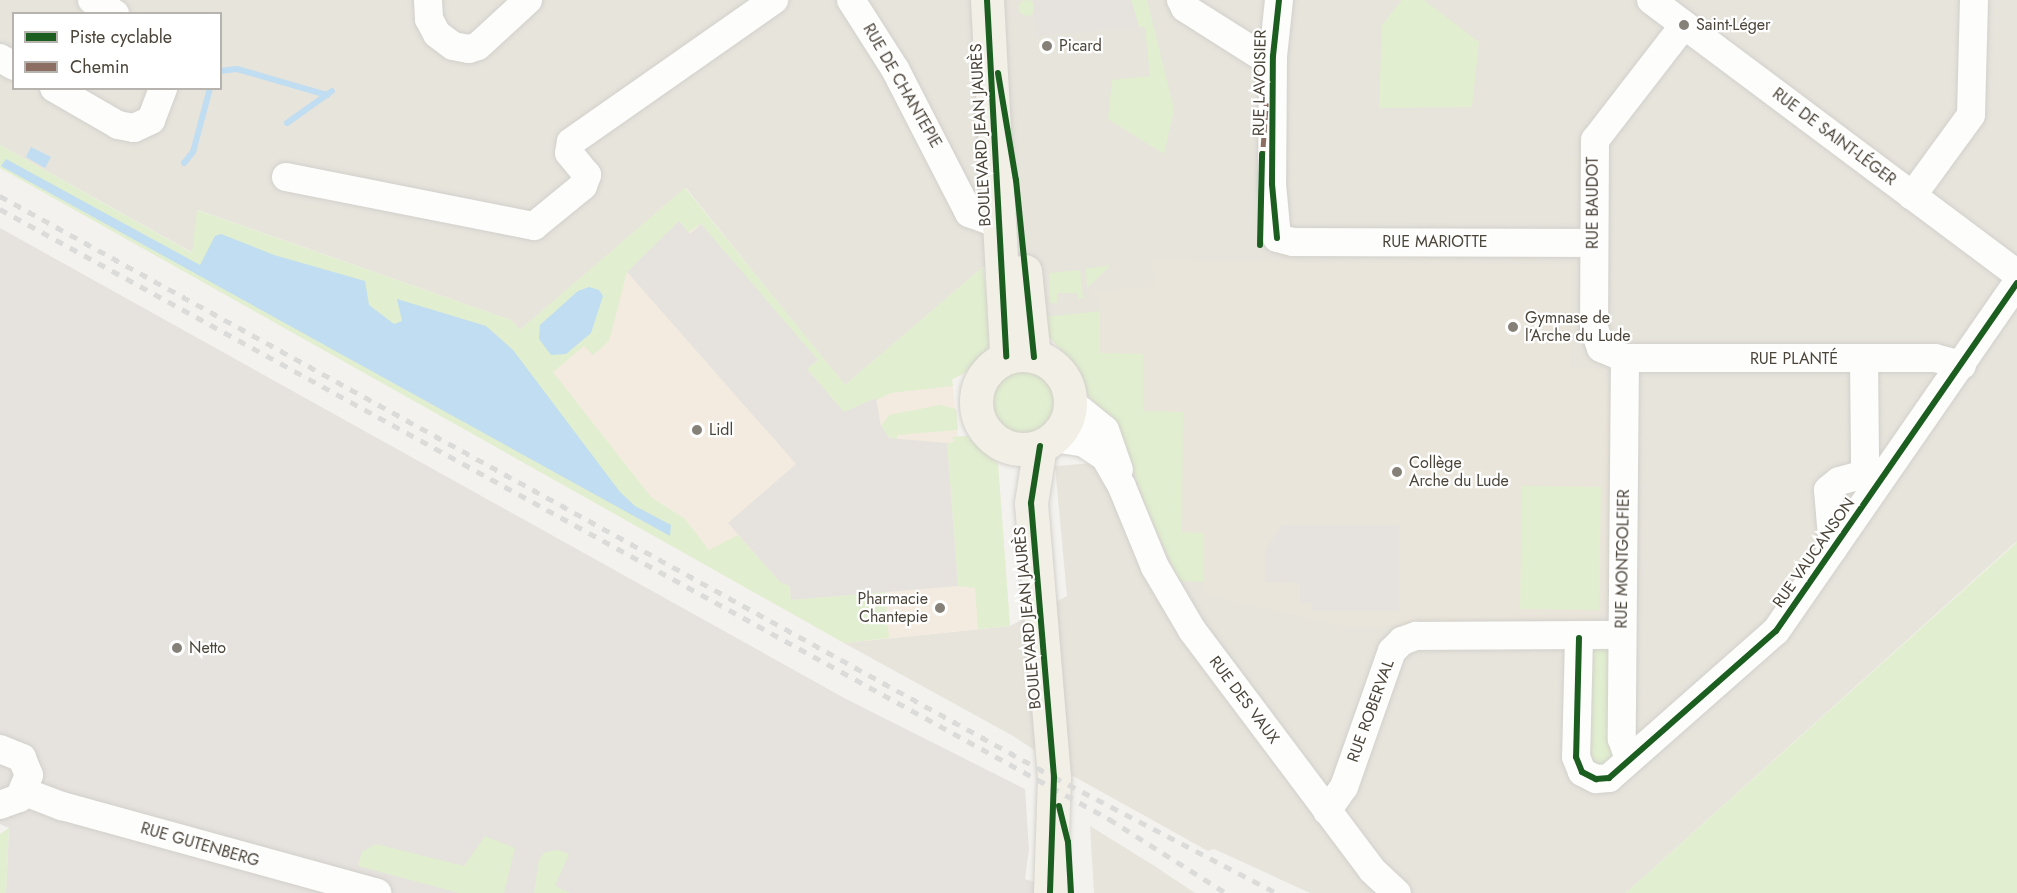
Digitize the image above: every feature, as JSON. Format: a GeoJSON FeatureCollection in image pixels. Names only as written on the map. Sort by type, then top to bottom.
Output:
{"type":"FeatureCollection","features":[{"type":"Feature","properties":{"kind":"main road","name":"BOULEVARD JEAN JAURÈS"},"geometry":{"type":"LineString","coordinates":[[987,10],[1006,181],[1020,356]]}},
{"type":"Feature","properties":{"kind":"main road","name":"BOULEVARD JEAN JAURÈS"},"geometry":{"type":"LineString","coordinates":[[1006,181],[1000,224],[1020,356]]}},
{"type":"Feature","properties":{"kind":"main road"},"geometry":{"type":"LineString","coordinates":[[1020,356],[1059,373],[1069,400],[1062,428],[1034,444],[990,436],[976,410],[980,383],[1020,356]]}},
{"type":"Feature","properties":{"kind":"main road","name":"BOULEVARD JEAN JAURÈS"},"geometry":{"type":"LineString","coordinates":[[1034,444],[1031,503],[1054,789],[1050,893]]}},
{"type":"Feature","properties":{"kind":"main road","name":"BOULEVARD JEAN JAURÈS"},"geometry":{"type":"LineString","coordinates":[[1054,789],[1068,842],[1071,893]]}},
{"type":"Feature","properties":{"kind":"street"},"geometry":{"type":"LineString","coordinates":[[92,0],[112,12]]}},
{"type":"Feature","properties":{"kind":"street"},"geometry":{"type":"LineString","coordinates":[[428,0],[429,19],[437,34],[453,45],[469,49],[478,46],[528,0]]}},
{"type":"Feature","properties":{"kind":"street"},"geometry":{"type":"LineString","coordinates":[[286,177],[534,226],[583,186],[587,175],[569,153],[571,142],[774,0]]}},
{"type":"Feature","properties":{"kind":"street","name":"RUE DE CHANTEPIE"},"geometry":{"type":"LineString","coordinates":[[851,0],[895,69],[951,173],[969,213],[1000,224]]}},
{"type":"Feature","properties":{"kind":"street"},"geometry":{"type":"LineString","coordinates":[[1182,0],[1185,8],[1261,56],[1273,56]]}},
{"type":"Feature","properties":{"kind":"street","name":"RUE LAVOISIER"},"geometry":{"type":"LineString","coordinates":[[1276,238],[1272,183],[1273,56],[1279,0]]}},
{"type":"Feature","properties":{"kind":"street","name":"RUE DE SAINT-LÉGER"},"geometry":{"type":"LineString","coordinates":[[1651,0],[2017,274]]}},
{"type":"Feature","properties":{"kind":"street"},"geometry":{"type":"LineString","coordinates":[[1912,196],[1971,115],[1974,0]]}},
{"type":"Feature","properties":{"kind":"street","name":"RUE BAUDOT"},"geometry":{"type":"LineString","coordinates":[[1625,358],[1609,354],[1596,338],[1595,140],[1684,25]]}},
{"type":"Feature","properties":{"kind":"street"},"geometry":{"type":"LineString","coordinates":[[57,90],[118,125],[134,128],[151,120],[162,90]]}},
{"type":"Feature","properties":{"kind":"street"},"geometry":{"type":"LineString","coordinates":[[951,173],[1006,181]]}},
{"type":"Feature","properties":{"kind":"street","name":"RUE MARIOTTE"},"geometry":{"type":"LineString","coordinates":[[1276,238],[1293,242],[1594,243]]}},
{"type":"Feature","properties":{"kind":"street","name":"RUE VAUCANSON"},"geometry":{"type":"LineString","coordinates":[[1579,638],[1576,757],[1582,772],[1596,779],[1609,778],[1776,631],[1833,549],[1874,477],[1962,365],[2017,284]]}},
{"type":"Feature","properties":{"kind":"street","name":"RUE PLANTÉ"},"geometry":{"type":"LineString","coordinates":[[1625,358],[1935,358],[1962,365]]}},
{"type":"Feature","properties":{"kind":"street","name":"RUE MONTGOLFIER"},"geometry":{"type":"LineString","coordinates":[[1625,358],[1622,739],[1629,759]]}},
{"type":"Feature","properties":{"kind":"street"},"geometry":{"type":"LineString","coordinates":[[1833,549],[1828,490],[1839,481],[1874,477],[1863,442],[1864,359]]}},
{"type":"Feature","properties":{"kind":"street","name":"RUE DES VAUX"},"geometry":{"type":"LineString","coordinates":[[1069,400],[1106,430],[1116,456],[1122,487]]}},
{"type":"Feature","properties":{"kind":"street","name":"RUE DES VAUX"},"geometry":{"type":"LineString","coordinates":[[1034,444],[1084,443],[1099,451],[1122,487],[1155,567],[1173,600],[1372,870],[1397,893]]}},
{"type":"Feature","properties":{"kind":"street","name":"RUE ROBERVAL"},"geometry":{"type":"LineString","coordinates":[[1327,811],[1344,787],[1392,651],[1402,641],[1416,636],[1579,638],[1622,635]]}},
{"type":"Feature","properties":{"kind":"street"},"geometry":{"type":"LineString","coordinates":[[0,749],[15,752],[27,766],[29,775],[12,798]]}},
{"type":"Feature","properties":{"kind":"street","name":"RUE GUTENBERG"},"geometry":{"type":"LineString","coordinates":[[12,798],[62,807],[377,893]]}},
{"type":"Feature","properties":{"kind":"shaded area"},"geometry":{"type":"Polygon","coordinates":[[[0,0],[2017,0],[2017,541],[1626,893],[1310,893],[1214,849],[1208,851],[1073,776],[1013,736],[844,643],[1010,626],[1067,596],[1055,466],[1093,463],[1102,411],[1088,395],[1077,368],[1045,332],[1039,259],[983,267],[845,386],[686,188],[520,330],[511,320],[198,210],[193,253],[0,145],[0,0]]]}},
{"type":"Feature","properties":{"kind":"shaded area"},"geometry":{"type":"Polygon","coordinates":[[[1033,0],[1131,0],[1139,27],[1036,36],[1033,0]]]}},
{"type":"Feature","properties":{"kind":"shaded area"},"geometry":{"type":"Polygon","coordinates":[[[685,188],[845,385],[983,267],[987,349],[965,373],[952,380],[958,436],[967,436],[998,464],[1010,626],[844,643],[733,580],[685,519],[651,497],[520,330],[685,188]]]}},
{"type":"Feature","properties":{"kind":"shaded area"},"geometry":{"type":"Polygon","coordinates":[[[679,221],[690,234],[701,224],[818,360],[807,369],[844,412],[876,398],[881,426],[889,438],[947,443],[958,586],[791,600],[790,586],[780,582],[728,523],[796,464],[627,272],[679,221]]]}},
{"type":"Feature","properties":{"kind":"shaded area"},"geometry":{"type":"Polygon","coordinates":[[[0,228],[846,699],[1025,789],[1029,849],[1025,879],[1070,893],[6,893],[9,828],[0,824],[0,228]]]}},
{"type":"Feature","properties":{"kind":"shaded area","name":"Collège Arche du Lude"},"geometry":{"type":"Polygon","coordinates":[[[1151,261],[1571,265],[1570,368],[1595,368],[1613,386],[1610,606],[1591,624],[1344,626],[1203,594],[1204,533],[1182,532],[1183,413],[1143,411],[1143,354],[1100,353],[1101,297],[1092,297],[1092,292],[1157,286],[1151,261]]]}},
{"type":"Feature","properties":{"kind":"shaded area"},"geometry":{"type":"Polygon","coordinates":[[[1282,525],[1399,525],[1399,611],[1312,611],[1312,603],[1300,603],[1300,583],[1265,582],[1265,550],[1282,525]]]}},
{"type":"Feature","properties":{"kind":"shaded area"},"geometry":{"type":"Polygon","coordinates":[[[247,566],[292,575],[245,783],[230,779],[226,831],[197,823],[200,812],[181,801],[167,804],[164,814],[103,789],[47,753],[17,723],[25,681],[35,682],[47,619],[6,610],[0,625],[0,588],[66,600],[64,616],[75,618],[67,661],[125,671],[127,659],[223,678],[247,566]]]}},
{"type":"Feature","properties":{"kind":"shaded area"},"geometry":{"type":"Polygon","coordinates":[[[688,649],[691,675],[599,893],[571,893],[555,886],[572,848],[598,859],[688,649]]]}},
{"type":"Feature","properties":{"kind":"shaded area"},"geometry":{"type":"Polygon","coordinates":[[[1090,826],[1153,865],[1195,893],[1094,893],[1090,826]]]}},
{"type":"Feature","properties":{"kind":"shaded area"},"geometry":{"type":"Polygon","coordinates":[[[664,865],[677,870],[668,893],[652,893],[664,865]]]}},
{"type":"Feature","properties":{"kind":"green space"},"geometry":{"type":"Polygon","coordinates":[[[1024,0],[1030,0],[1035,8],[1033,14],[1024,16],[1019,11],[1019,5],[1024,0]]]}},
{"type":"Feature","properties":{"kind":"green space"},"geometry":{"type":"Polygon","coordinates":[[[1131,0],[1147,0],[1174,109],[1164,154],[1108,119],[1112,80],[1150,76],[1145,27],[1139,27],[1131,0]]]}},
{"type":"Feature","properties":{"kind":"green space"},"geometry":{"type":"Polygon","coordinates":[[[1402,0],[1424,0],[1479,42],[1472,107],[1379,108],[1382,25],[1402,0]]]}},
{"type":"Feature","properties":{"kind":"green space"},"geometry":{"type":"Polygon","coordinates":[[[0,145],[192,253],[197,210],[511,320],[520,330],[685,188],[845,385],[983,267],[992,342],[965,373],[952,379],[953,386],[891,393],[849,413],[844,412],[807,369],[817,361],[701,224],[627,272],[609,341],[593,355],[584,346],[553,372],[651,497],[685,519],[709,550],[738,535],[780,582],[790,586],[791,600],[885,592],[889,638],[844,643],[0,168],[0,145]]]}},
{"type":"Feature","properties":{"kind":"green space"},"geometry":{"type":"Polygon","coordinates":[[[1111,265],[1087,288],[1086,269],[1111,265]]]}},
{"type":"Feature","properties":{"kind":"green space"},"geometry":{"type":"Polygon","coordinates":[[[1080,270],[1083,298],[1078,298],[1078,293],[1057,293],[1057,303],[1050,303],[1049,273],[1080,270]]]}},
{"type":"Feature","properties":{"kind":"green space"},"geometry":{"type":"Polygon","coordinates":[[[1100,311],[1100,353],[1143,354],[1143,411],[1183,412],[1182,532],[1204,533],[1203,582],[1180,581],[1148,512],[1119,429],[1088,395],[1077,368],[1045,332],[1044,317],[1100,311]]]}},
{"type":"Feature","properties":{"kind":"green space"},"geometry":{"type":"Polygon","coordinates":[[[1023,366],[1037,369],[1049,377],[1057,389],[1060,403],[1057,417],[1049,429],[1037,437],[1023,440],[1009,437],[997,429],[989,417],[986,403],[989,389],[997,377],[1009,369],[1023,366]]]}},
{"type":"Feature","properties":{"kind":"green space"},"geometry":{"type":"Polygon","coordinates":[[[940,405],[956,409],[958,430],[897,435],[897,441],[884,434],[881,426],[889,415],[940,405]]]}},
{"type":"Feature","properties":{"kind":"green space"},"geometry":{"type":"Polygon","coordinates":[[[967,436],[998,464],[1010,626],[978,629],[975,588],[958,586],[947,443],[955,442],[952,437],[967,436]]]}},
{"type":"Feature","properties":{"kind":"green space"},"geometry":{"type":"Polygon","coordinates":[[[1522,486],[1601,487],[1599,610],[1520,609],[1522,486]]]}},
{"type":"Feature","properties":{"kind":"green space"},"geometry":{"type":"Polygon","coordinates":[[[2017,541],[2017,893],[1626,893],[2015,544],[2017,541]]]}},
{"type":"Feature","properties":{"kind":"green space"},"geometry":{"type":"Polygon","coordinates":[[[1589,647],[1609,647],[1614,755],[1612,763],[1600,767],[1586,760],[1589,647]]]}},
{"type":"Feature","properties":{"kind":"green space"},"geometry":{"type":"Polygon","coordinates":[[[9,828],[6,893],[0,893],[0,834],[9,828]]]}},
{"type":"Feature","properties":{"kind":"green space"},"geometry":{"type":"Polygon","coordinates":[[[485,836],[515,848],[504,893],[459,893],[358,866],[362,852],[376,844],[464,866],[485,836]]]}},
{"type":"Feature","properties":{"kind":"green space"},"geometry":{"type":"Polygon","coordinates":[[[558,850],[569,854],[555,886],[571,893],[534,893],[539,859],[545,852],[558,850]]]}},
{"type":"Feature","properties":{"kind":"water"},"geometry":{"type":"Polygon","coordinates":[[[31,147],[51,157],[45,168],[26,157],[31,147]]]}},
{"type":"Feature","properties":{"kind":"water"},"geometry":{"type":"Polygon","coordinates":[[[6,159],[200,265],[215,236],[221,234],[274,255],[365,281],[369,305],[394,324],[402,321],[397,299],[486,326],[513,350],[620,492],[635,506],[671,525],[670,536],[1,166],[6,159]]]}},
{"type":"Feature","properties":{"kind":"water"},"geometry":{"type":"Polygon","coordinates":[[[589,287],[599,290],[603,296],[591,333],[566,354],[551,355],[539,339],[540,325],[578,291],[589,287]]]}},
{"type":"Feature","properties":{"kind":"waterway"},"geometry":{"type":"LineString","coordinates":[[222,71],[237,69],[327,95]]}},
{"type":"Feature","properties":{"kind":"waterway"},"geometry":{"type":"LineString","coordinates":[[184,163],[193,152],[209,90]]}},
{"type":"Feature","properties":{"kind":"waterway"},"geometry":{"type":"LineString","coordinates":[[287,123],[332,91]]}},
{"type":"Feature","properties":{"kind":"railway"},"geometry":{"type":"LineString","coordinates":[[0,196],[1054,777],[1277,893]]}},
{"type":"Feature","properties":{"kind":"railway"},"geometry":{"type":"LineString","coordinates":[[0,209],[1109,819],[1226,893]]}},
{"type":"Feature","properties":{"kind":"marked path"},"geometry":{"type":"LineString","coordinates":[[1262,160],[1266,103]]}},
{"type":"Feature","properties":{"kind":"cycle path"},"geometry":{"type":"LineString","coordinates":[[987,0],[1006,356]]}},
{"type":"Feature","properties":{"kind":"cycle path"},"geometry":{"type":"LineString","coordinates":[[1277,238],[1272,184],[1273,56],[1279,0]]}},
{"type":"Feature","properties":{"kind":"cycle path"},"geometry":{"type":"LineString","coordinates":[[998,73],[1016,180],[1034,357]]}},
{"type":"Feature","properties":{"kind":"cycle path"},"geometry":{"type":"LineString","coordinates":[[1260,245],[1262,154]]}},
{"type":"Feature","properties":{"kind":"cycle path"},"geometry":{"type":"LineString","coordinates":[[1579,638],[1576,757],[1582,772],[1596,779],[1609,778],[1776,631],[2017,283]]}},
{"type":"Feature","properties":{"kind":"cycle path"},"geometry":{"type":"LineString","coordinates":[[1040,446],[1031,503],[1054,777],[1050,893]]}},
{"type":"Feature","properties":{"kind":"cycle path"},"geometry":{"type":"LineString","coordinates":[[1059,806],[1068,842],[1071,893]]}},
{"type":"Feature","properties":{"kind":"place","name":"Saint-Léger"},"geometry":{"type":"Point","coordinates":[1684,25]}},
{"type":"Feature","properties":{"kind":"place","name":"Picard"},"geometry":{"type":"Point","coordinates":[1047,46]}},
{"type":"Feature","properties":{"kind":"place","name":"Gymnase de l’Arche du Lude"},"geometry":{"type":"Point","coordinates":[1513,327]}},
{"type":"Feature","properties":{"kind":"place","name":"Lidl"},"geometry":{"type":"Point","coordinates":[697,430]}},
{"type":"Feature","properties":{"kind":"place","name":"Collège Arche du Lude"},"geometry":{"type":"Point","coordinates":[1397,472]}},
{"type":"Feature","properties":{"kind":"place","name":"Pharmacie Chantepie"},"geometry":{"type":"Point","coordinates":[940,608]}},
{"type":"Feature","properties":{"kind":"place","name":"Netto"},"geometry":{"type":"Point","coordinates":[177,648]}}]}
